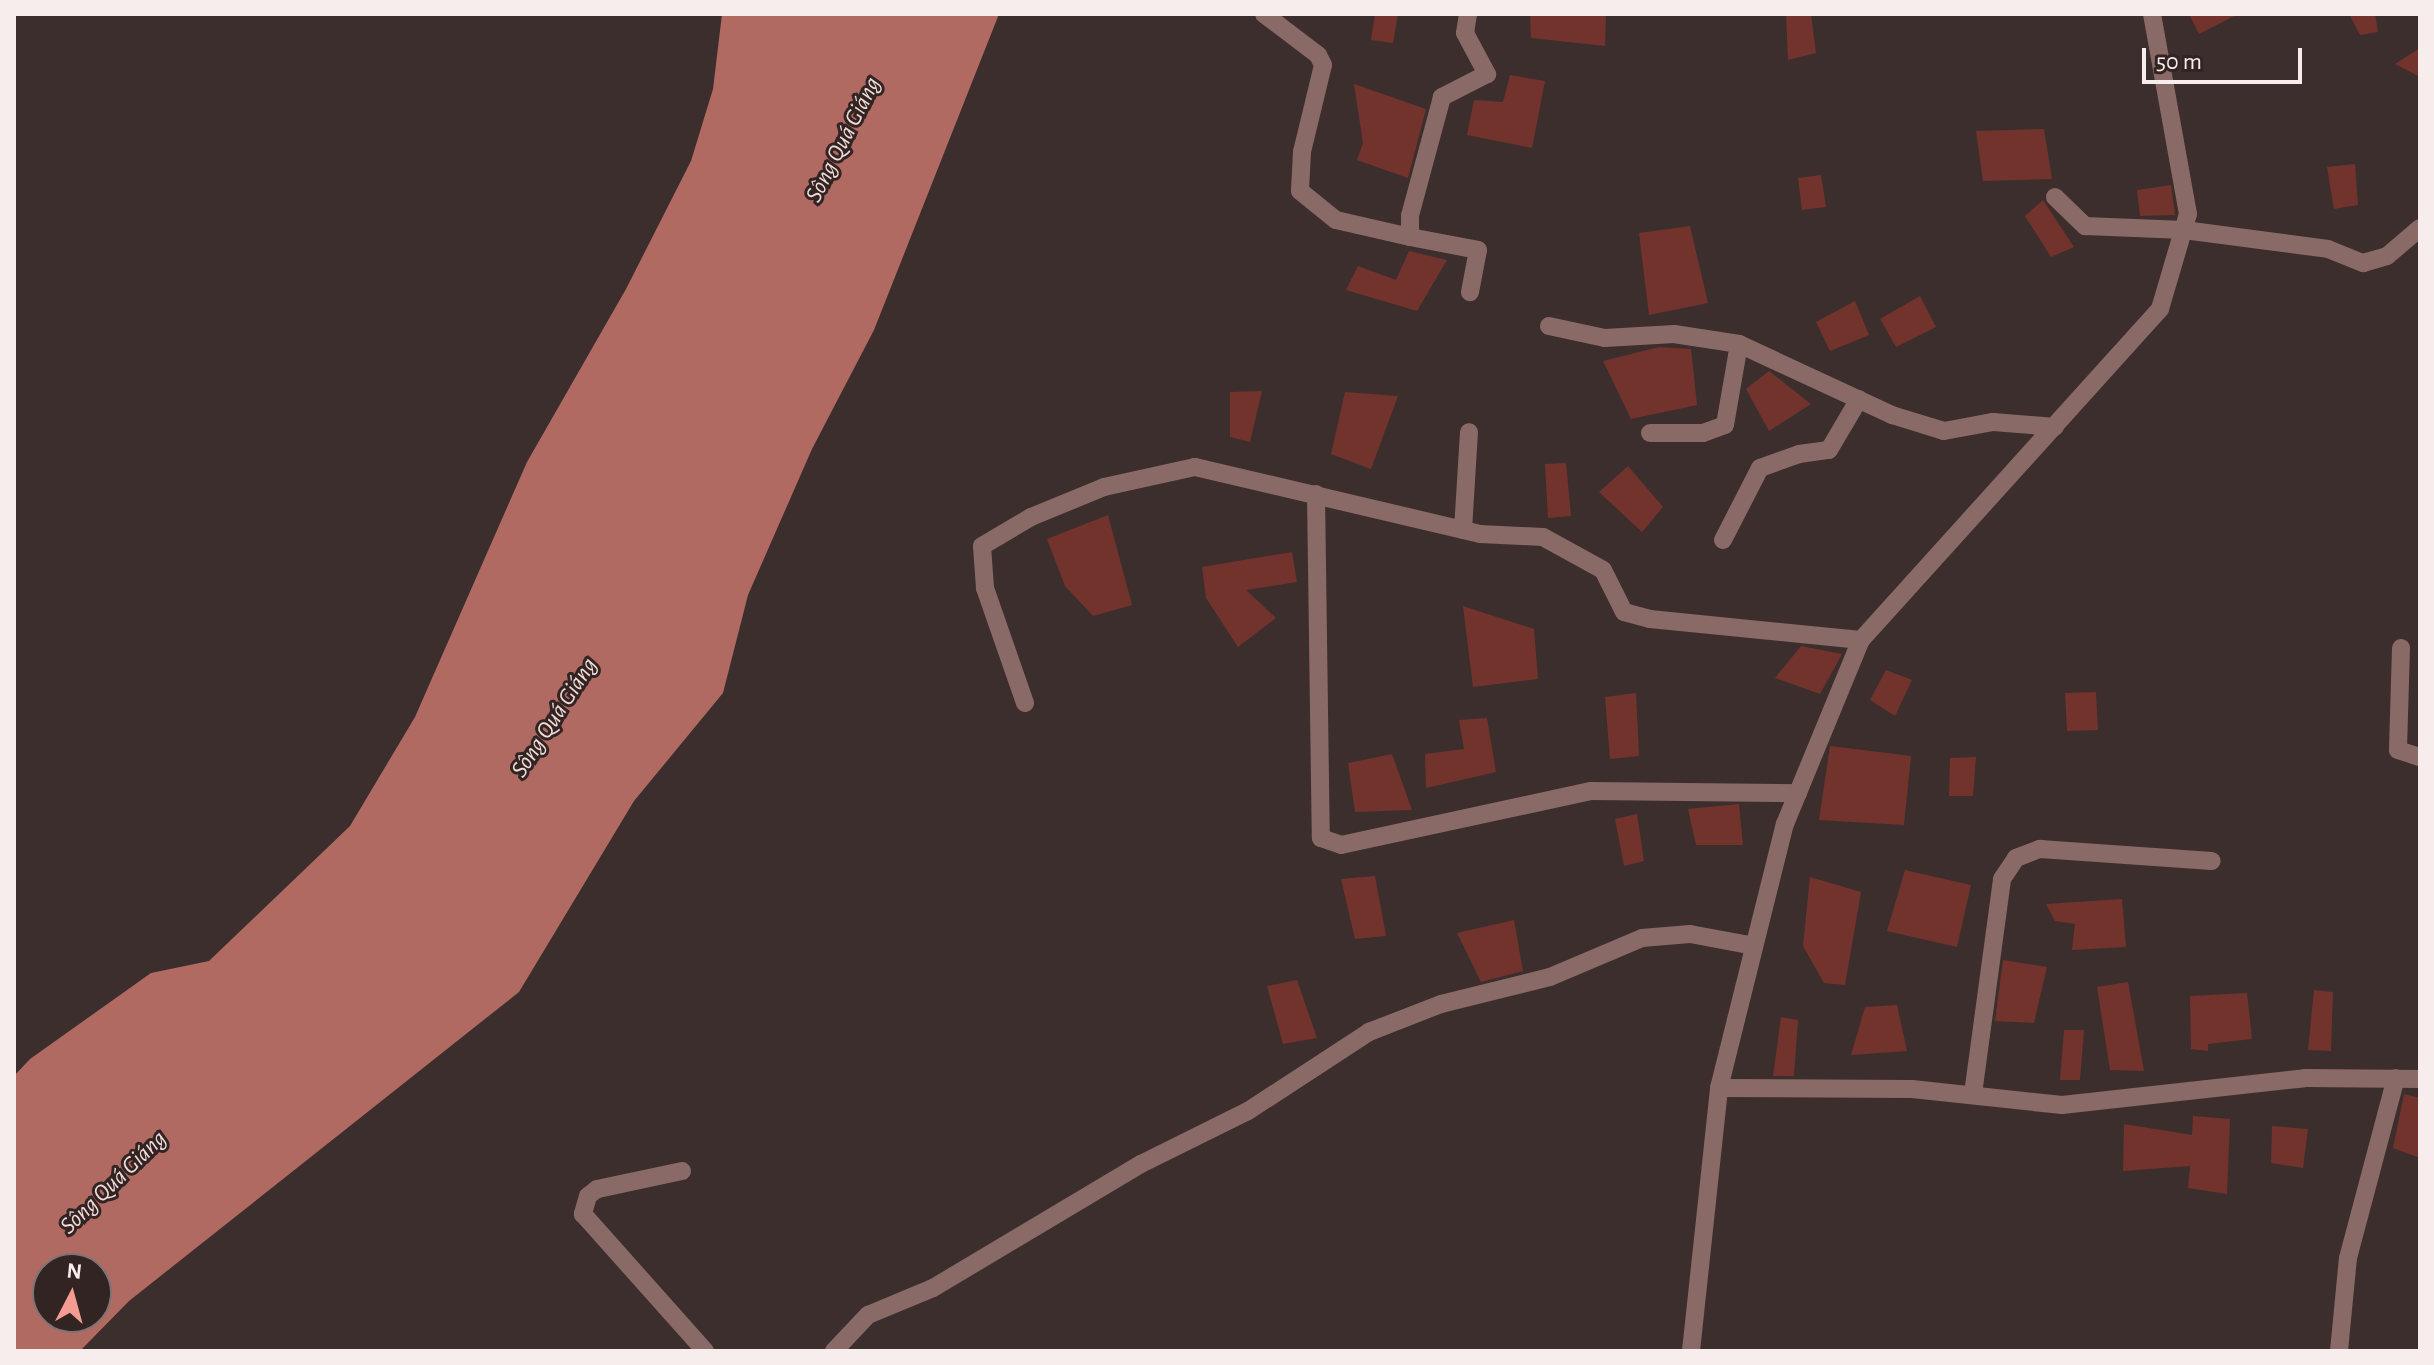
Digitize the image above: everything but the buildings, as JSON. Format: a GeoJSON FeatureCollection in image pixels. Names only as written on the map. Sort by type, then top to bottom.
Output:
{"type":"FeatureCollection","features":[{"type":"Feature","properties":{"kind":"street"},"geometry":{"type":"LineString","coordinates":[[1264,14],[1318,55],[1323,65],[1302,152],[1300,191],[1314,208],[1336,220],[1478,250],[1470,292]]}},
{"type":"Feature","properties":{"kind":"street"},"geometry":{"type":"LineString","coordinates":[[1410,237],[1410,216],[1442,97],[1487,74],[1465,33],[1468,14]]}},
{"type":"Feature","properties":{"kind":"street"},"geometry":{"type":"LineString","coordinates":[[1691,1351],[1719,1088],[1754,946],[1798,793],[1861,640],[2160,309],[2188,214],[2152,14]]}},
{"type":"Feature","properties":{"kind":"street"},"geometry":{"type":"LineString","coordinates":[[2055,197],[2085,226],[2184,230],[2328,249],[2363,263],[2387,256],[2420,228]]}},
{"type":"Feature","properties":{"kind":"street"},"geometry":{"type":"LineString","coordinates":[[1549,326],[1605,338],[1674,334],[1739,344],[1859,399],[1944,431],[1993,422],[2055,427]]}},
{"type":"Feature","properties":{"kind":"street"},"geometry":{"type":"LineString","coordinates":[[1650,433],[1703,433],[1725,425],[1739,344]]}},
{"type":"Feature","properties":{"kind":"street"},"geometry":{"type":"LineString","coordinates":[[1723,540],[1760,468],[1799,454],[1829,450],[1859,399]]}},
{"type":"Feature","properties":{"kind":"street"},"geometry":{"type":"LineString","coordinates":[[1463,530],[1469,432]]}},
{"type":"Feature","properties":{"kind":"street"},"geometry":{"type":"LineString","coordinates":[[1025,703],[985,588],[982,546],[1031,517],[1104,487],[1195,467],[1463,530],[1543,537],[1603,570],[1624,612],[1650,619],[1861,640]]}},
{"type":"Feature","properties":{"kind":"street"},"geometry":{"type":"LineString","coordinates":[[1316,494],[1321,838],[1341,845],[1591,791],[1798,793]]}},
{"type":"Feature","properties":{"kind":"street"},"geometry":{"type":"LineString","coordinates":[[2401,648],[2398,750],[2420,757]]}},
{"type":"Feature","properties":{"kind":"street"},"geometry":{"type":"LineString","coordinates":[[1973,1094],[2002,879],[2016,858],[2040,849],[2212,861]]}},
{"type":"Feature","properties":{"kind":"street"},"geometry":{"type":"LineString","coordinates":[[834,1351],[868,1315],[933,1288],[1141,1164],[1248,1111],[1369,1032],[1441,1004],[1550,977],[1642,938],[1690,934],[1754,946]]}},
{"type":"Feature","properties":{"kind":"street"},"geometry":{"type":"LineString","coordinates":[[1719,1088],[1973,1094],[2062,1105],[2305,1078],[2420,1079]]}},
{"type":"Feature","properties":{"kind":"street"},"geometry":{"type":"LineString","coordinates":[[2339,1351],[2348,1258],[2396,1078]]}},
{"type":"Feature","properties":{"kind":"street"},"geometry":{"type":"LineString","coordinates":[[682,1171],[597,1189],[588,1196],[583,1214],[705,1351]]}},
{"type":"Feature","properties":{"kind":"water","name":"Sông Quá Giáng"},"geometry":{"type":"Polygon","coordinates":[[[722,14],[999,14],[874,330],[812,449],[748,595],[723,693],[634,801],[519,992],[129,1301],[112,1318],[112,1253],[32,1253],[32,1333],[98,1333],[80,1351],[14,1351],[14,1076],[30,1059],[151,973],[209,961],[350,826],[415,717],[527,462],[626,289],[691,161],[713,89],[722,14]]]}}]}
